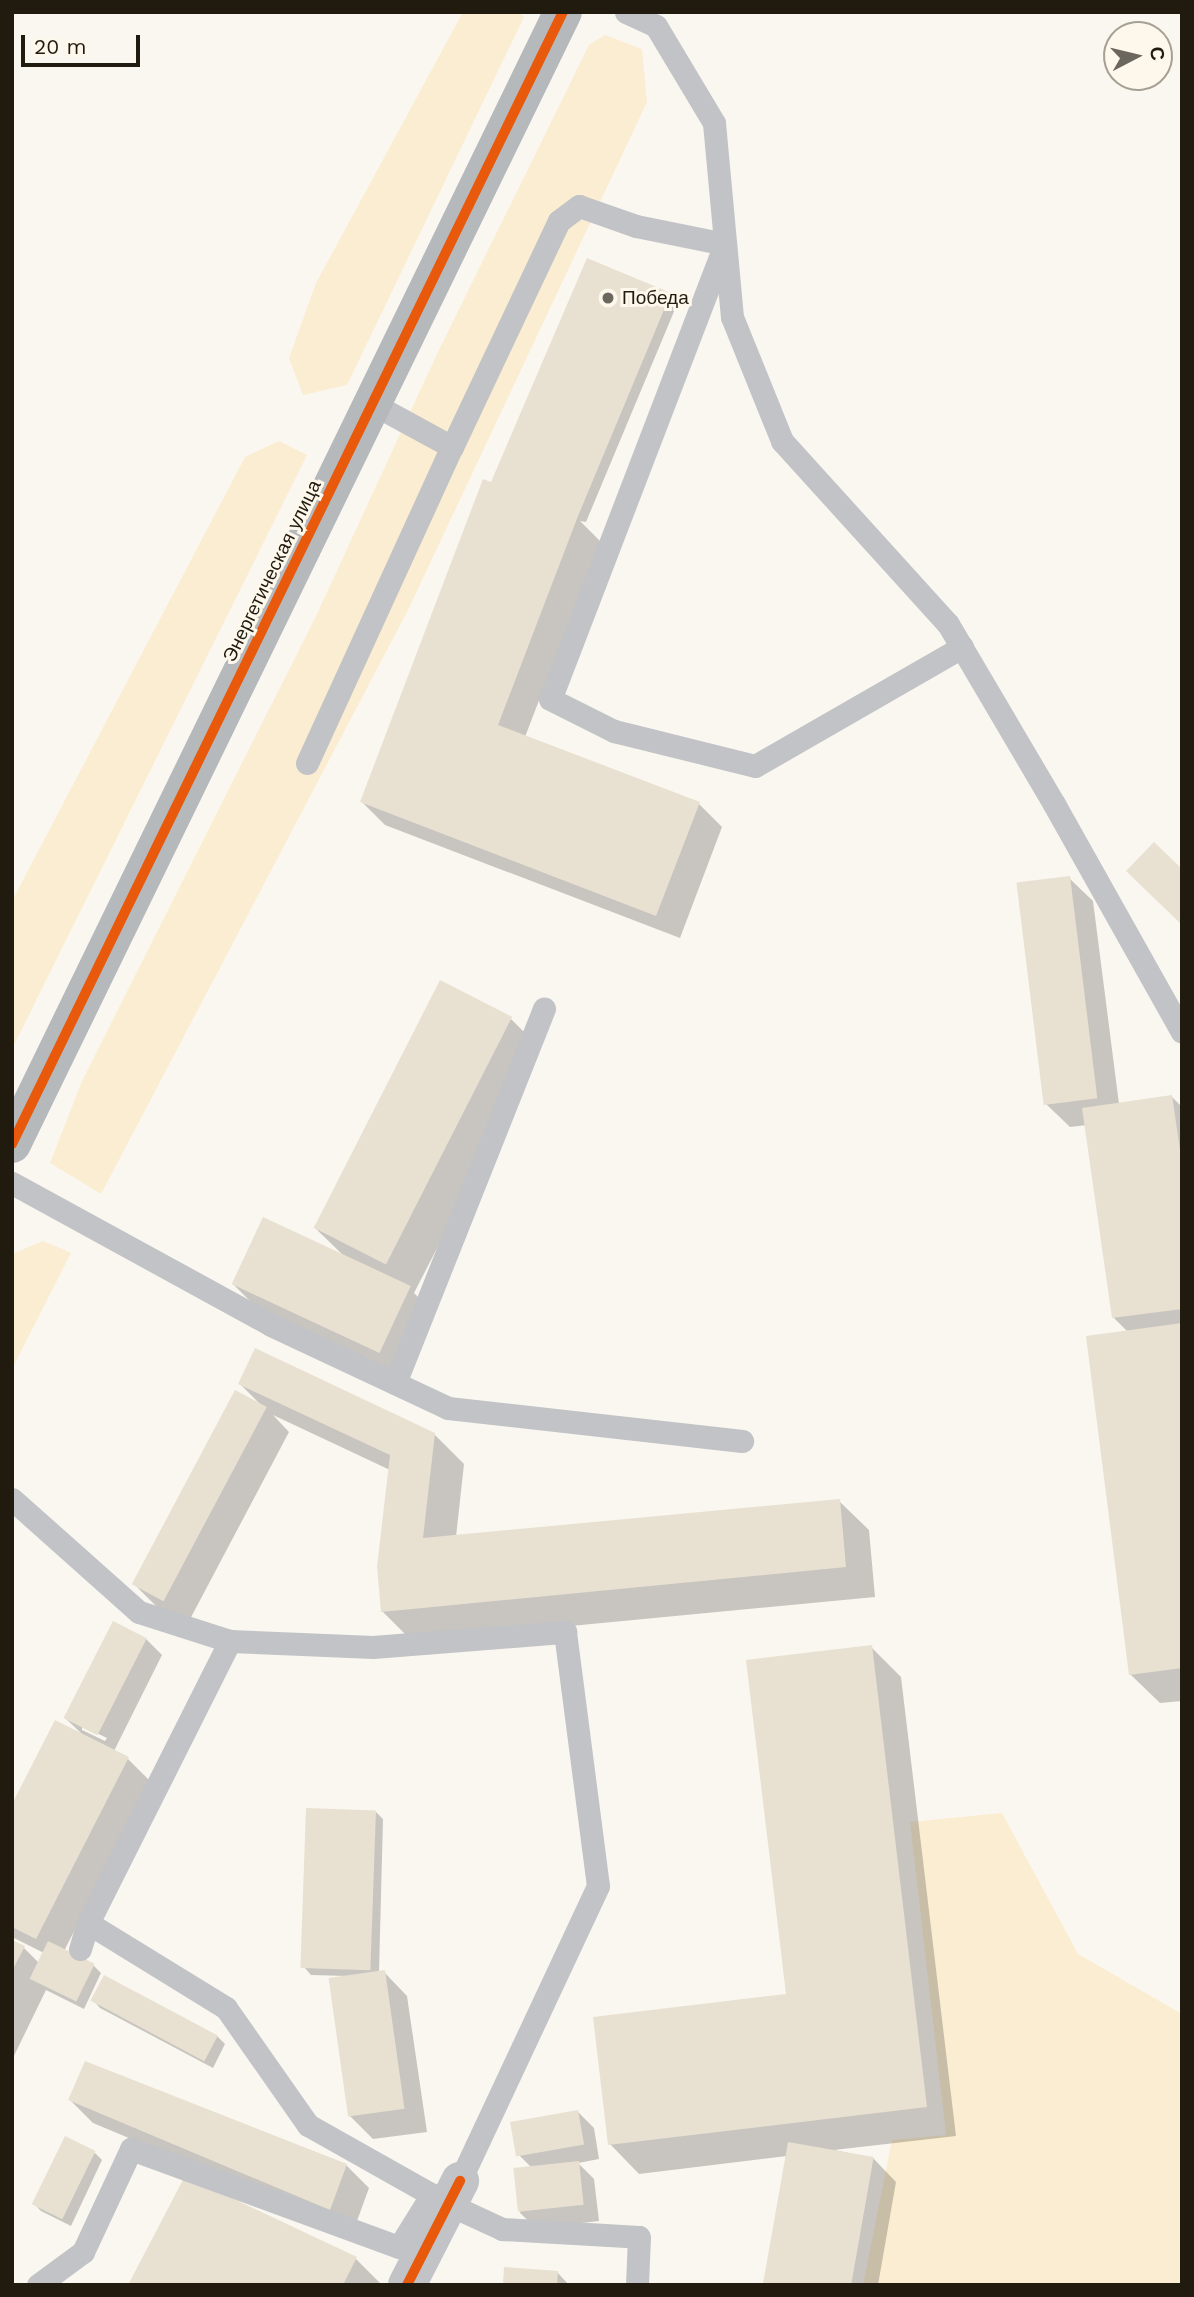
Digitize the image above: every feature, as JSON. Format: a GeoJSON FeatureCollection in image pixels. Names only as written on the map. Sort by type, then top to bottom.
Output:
{"type":"FeatureCollection","features":[{"type":"Feature","properties":{"kind":"street","name":"Энергетическая улица"},"geometry":{"type":"LineString","coordinates":[[12,1144],[563,12]]}},
{"type":"Feature","properties":{"kind":"street"},"geometry":{"type":"LineString","coordinates":[[407,2285],[446,2193]]}},
{"type":"Feature","properties":{"kind":"lane"},"geometry":{"type":"LineString","coordinates":[[626,12],[656,26],[714,123],[732,317],[782,441],[948,624],[1054,804],[1182,1032]]}},
{"type":"Feature","properties":{"kind":"lane"},"geometry":{"type":"LineString","coordinates":[[307,763],[559,221],[579,206],[636,226],[725,244]]}},
{"type":"Feature","properties":{"kind":"lane"},"geometry":{"type":"LineString","coordinates":[[725,244],[550,699],[614,732],[755,766],[962,647]]}},
{"type":"Feature","properties":{"kind":"lane"},"geometry":{"type":"LineString","coordinates":[[373,404],[452,447]]}},
{"type":"Feature","properties":{"kind":"lane"},"geometry":{"type":"LineString","coordinates":[[395,1383],[544,1009]]}},
{"type":"Feature","properties":{"kind":"lane"},"geometry":{"type":"LineString","coordinates":[[12,1183],[271,1325],[448,1408],[742,1441]]}},
{"type":"Feature","properties":{"kind":"lane"},"geometry":{"type":"LineString","coordinates":[[12,1499],[139,1612],[230,1641],[373,1647],[565,1632],[598,1886],[446,2193],[399,2247],[131,2149],[83,2252],[38,2285]]}},
{"type":"Feature","properties":{"kind":"lane"},"geometry":{"type":"LineString","coordinates":[[80,1949],[88,1923],[230,1641]]}},
{"type":"Feature","properties":{"kind":"lane"},"geometry":{"type":"LineString","coordinates":[[88,1923],[226,2008],[308,2125],[446,2193],[502,2229],[639,2237],[636,2285]]}},
{"type":"Feature","properties":{"kind":"shaded area"},"geometry":{"type":"Polygon","coordinates":[[[463,12],[519,12],[524,17],[347,385],[303,395],[289,358],[316,283],[463,12]]]}},
{"type":"Feature","properties":{"kind":"shaded area"},"geometry":{"type":"Polygon","coordinates":[[[605,35],[642,49],[647,102],[408,610],[101,1194],[50,1163],[82,1081],[317,614],[437,354],[589,45],[605,35]]]}},
{"type":"Feature","properties":{"kind":"shaded area"},"geometry":{"type":"Polygon","coordinates":[[[279,441],[307,455],[12,1049],[12,901],[245,457],[279,441]]]}},
{"type":"Feature","properties":{"kind":"shaded area"},"geometry":{"type":"Polygon","coordinates":[[[43,1241],[71,1253],[12,1369],[12,1254],[43,1241]]]}},
{"type":"Feature","properties":{"kind":"shaded area"},"geometry":{"type":"Polygon","coordinates":[[[1002,1813],[1078,1954],[1182,2014],[1182,2285],[863,2285],[892,2140],[946,2135],[910,1822],[1002,1813]]]}},
{"type":"Feature","properties":{"kind":"building"},"geometry":{"type":"Polygon","coordinates":[[[587,258],[671,293],[578,516],[498,725],[700,802],[656,916],[360,802],[483,479],[491,482],[587,258]]]}},
{"type":"Feature","properties":{"kind":"building"},"geometry":{"type":"Polygon","coordinates":[[[1154,842],[1182,869],[1182,925],[1126,871],[1154,842]]]}},
{"type":"Feature","properties":{"kind":"building"},"geometry":{"type":"Polygon","coordinates":[[[1070,876],[1097,1098],[1044,1105],[1016,883],[1070,876]]]}},
{"type":"Feature","properties":{"kind":"building"},"geometry":{"type":"Polygon","coordinates":[[[440,980],[512,1017],[386,1264],[314,1228],[440,980]]]}},
{"type":"Feature","properties":{"kind":"building"},"geometry":{"type":"Polygon","coordinates":[[[1172,1095],[1182,1164],[1182,1309],[1112,1318],[1082,1108],[1172,1095]]]}},
{"type":"Feature","properties":{"kind":"building"},"geometry":{"type":"Polygon","coordinates":[[[263,1217],[411,1286],[379,1353],[232,1284],[263,1217]]]}},
{"type":"Feature","properties":{"kind":"building"},"geometry":{"type":"Polygon","coordinates":[[[1182,1323],[1182,1668],[1129,1675],[1086,1336],[1182,1323]]]}},
{"type":"Feature","properties":{"kind":"building"},"geometry":{"type":"Polygon","coordinates":[[[255,1348],[435,1433],[423,1538],[840,1499],[846,1567],[381,1612],[377,1567],[390,1455],[238,1384],[255,1348]]]}},
{"type":"Feature","properties":{"kind":"building"},"geometry":{"type":"Polygon","coordinates":[[[235,1390],[267,1407],[164,1601],[132,1584],[235,1390]]]}},
{"type":"Feature","properties":{"kind":"building"},"geometry":{"type":"Polygon","coordinates":[[[113,1621],[147,1638],[97,1735],[64,1718],[113,1621]]]}},
{"type":"Feature","properties":{"kind":"building"},"geometry":{"type":"Polygon","coordinates":[[[872,1645],[927,2107],[608,2145],[593,2017],[786,1994],[746,1660],[872,1645]]]}},
{"type":"Feature","properties":{"kind":"building"},"geometry":{"type":"Polygon","coordinates":[[[55,1720],[129,1757],[36,1939],[12,1927],[12,1804],[55,1720]]]}},
{"type":"Feature","properties":{"kind":"building"},"geometry":{"type":"Polygon","coordinates":[[[306,1808],[376,1810],[370,1970],[300,1968],[306,1808]]]}},
{"type":"Feature","properties":{"kind":"building"},"geometry":{"type":"Polygon","coordinates":[[[12,1940],[25,1946],[12,1971],[12,1940]]]}},
{"type":"Feature","properties":{"kind":"building"},"geometry":{"type":"Polygon","coordinates":[[[48,1941],[95,1964],[76,2002],[30,1979],[48,1941]]]}},
{"type":"Feature","properties":{"kind":"building"},"geometry":{"type":"Polygon","coordinates":[[[385,1970],[404,2109],[348,2117],[329,1978],[385,1970]]]}},
{"type":"Feature","properties":{"kind":"building"},"geometry":{"type":"Polygon","coordinates":[[[104,1975],[218,2036],[204,2061],[90,2001],[104,1975]]]}},
{"type":"Feature","properties":{"kind":"building"},"geometry":{"type":"Polygon","coordinates":[[[85,2061],[347,2164],[330,2210],[68,2100],[85,2061]]]}},
{"type":"Feature","properties":{"kind":"building"},"geometry":{"type":"Polygon","coordinates":[[[578,2110],[584,2144],[516,2156],[510,2122],[578,2110]]]}},
{"type":"Feature","properties":{"kind":"building"},"geometry":{"type":"Polygon","coordinates":[[[65,2136],[96,2151],[62,2219],[32,2204],[65,2136]]]}},
{"type":"Feature","properties":{"kind":"building"},"geometry":{"type":"Polygon","coordinates":[[[788,2142],[874,2157],[851,2285],[763,2285],[788,2142]]]}},
{"type":"Feature","properties":{"kind":"building"},"geometry":{"type":"Polygon","coordinates":[[[579,2161],[584,2205],[518,2212],[513,2168],[579,2161]]]}},
{"type":"Feature","properties":{"kind":"building"},"geometry":{"type":"Polygon","coordinates":[[[185,2176],[357,2257],[343,2285],[128,2285],[185,2176]]]}},
{"type":"Feature","properties":{"kind":"building"},"geometry":{"type":"Polygon","coordinates":[[[504,2267],[558,2271],[557,2285],[503,2285],[504,2267]]]}},
{"type":"Feature","properties":{"kind":"cycle path"},"geometry":{"type":"LineString","coordinates":[[12,1144],[563,12]]}},
{"type":"Feature","properties":{"kind":"cycle path"},"geometry":{"type":"LineString","coordinates":[[407,2285],[460,2181]]}},
{"type":"Feature","properties":{"kind":"place","name":"Победа"},"geometry":{"type":"Point","coordinates":[608,298]}}]}
